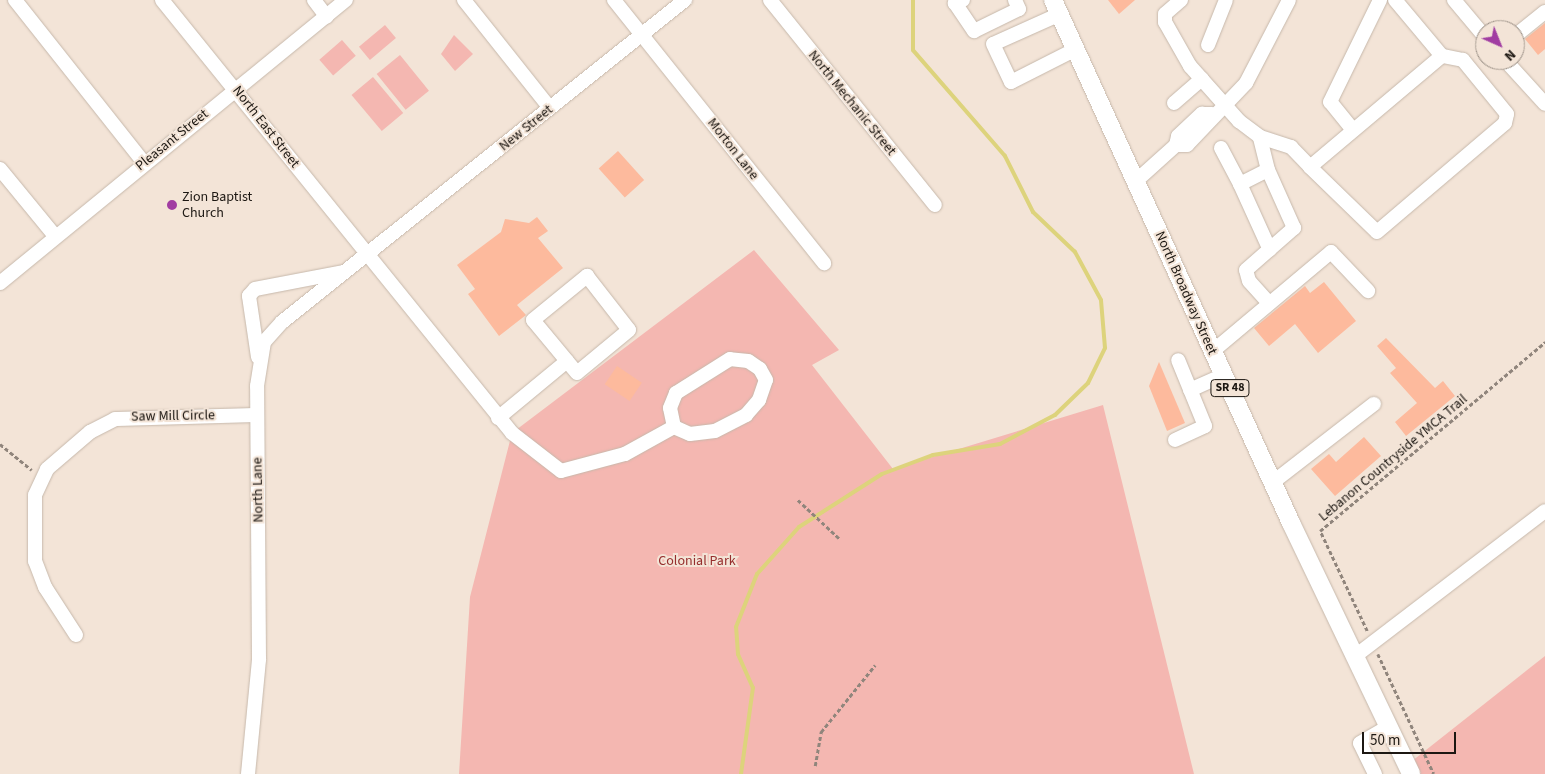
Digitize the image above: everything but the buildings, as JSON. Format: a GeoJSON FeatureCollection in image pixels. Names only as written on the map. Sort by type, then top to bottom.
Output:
{"type":"FeatureCollection","features":[{"type":"Feature","properties":{"kind":"main road","name":"North Broadway Street"},"geometry":{"type":"LineString","coordinates":[[1057,7],[1272,482],[1411,774]]}},
{"type":"Feature","properties":{"kind":"street"},"geometry":{"type":"LineString","coordinates":[[15,0],[144,163]]}},
{"type":"Feature","properties":{"kind":"street","name":"North East Street"},"geometry":{"type":"LineString","coordinates":[[162,0],[368,256]]}},
{"type":"Feature","properties":{"kind":"street"},"geometry":{"type":"LineString","coordinates":[[314,0],[327,16]]}},
{"type":"Feature","properties":{"kind":"street","name":"Pleasant Street"},"geometry":{"type":"LineString","coordinates":[[0,283],[144,163],[346,0]]}},
{"type":"Feature","properties":{"kind":"street"},"geometry":{"type":"LineString","coordinates":[[464,0],[550,108]]}},
{"type":"Feature","properties":{"kind":"street","name":"Morton Lane"},"geometry":{"type":"LineString","coordinates":[[614,0],[824,263]]}},
{"type":"Feature","properties":{"kind":"street","name":"New Street"},"geometry":{"type":"LineString","coordinates":[[368,256],[685,0]]}},
{"type":"Feature","properties":{"kind":"street","name":"North Mechanic Street"},"geometry":{"type":"LineString","coordinates":[[770,0],[935,205]]}},
{"type":"Feature","properties":{"kind":"street"},"geometry":{"type":"LineString","coordinates":[[958,1],[974,31],[1019,9],[1015,0]]}},
{"type":"Feature","properties":{"kind":"street"},"geometry":{"type":"LineString","coordinates":[[1181,0],[1166,14],[1165,22],[1202,79],[1223,104],[1260,138],[1291,147],[1376,232],[1505,124],[1507,114],[1463,60],[1442,56],[1395,0]]}},
{"type":"Feature","properties":{"kind":"street"},"geometry":{"type":"LineString","coordinates":[[1208,44],[1226,0]]}},
{"type":"Feature","properties":{"kind":"street"},"geometry":{"type":"LineString","coordinates":[[1136,181],[1176,145],[1187,145],[1210,124],[1212,114],[1246,83],[1289,0]]}},
{"type":"Feature","properties":{"kind":"street"},"geometry":{"type":"LineString","coordinates":[[1353,130],[1330,102],[1380,0]]}},
{"type":"Feature","properties":{"kind":"street"},"geometry":{"type":"LineString","coordinates":[[1454,0],[1475,25]]}},
{"type":"Feature","properties":{"kind":"street"},"geometry":{"type":"LineString","coordinates":[[1057,7],[1004,40],[994,44],[1011,82],[1076,49]]}},
{"type":"Feature","properties":{"kind":"street"},"geometry":{"type":"LineString","coordinates":[[1525,28],[1545,12]]}},
{"type":"Feature","properties":{"kind":"street"},"geometry":{"type":"LineString","coordinates":[[995,21],[1004,40]]}},
{"type":"Feature","properties":{"kind":"street"},"geometry":{"type":"LineString","coordinates":[[1310,167],[1442,56]]}},
{"type":"Feature","properties":{"kind":"street"},"geometry":{"type":"LineString","coordinates":[[1514,70],[1545,104]]}},
{"type":"Feature","properties":{"kind":"street"},"geometry":{"type":"LineString","coordinates":[[1174,103],[1202,79]]}},
{"type":"Feature","properties":{"kind":"street"},"geometry":{"type":"LineString","coordinates":[[1260,138],[1268,170],[1294,228],[1246,270],[1249,281],[1268,302]]}},
{"type":"Feature","properties":{"kind":"street"},"geometry":{"type":"LineString","coordinates":[[1221,148],[1240,184],[1270,250]]}},
{"type":"Feature","properties":{"kind":"street"},"geometry":{"type":"LineString","coordinates":[[0,169],[55,236]]}},
{"type":"Feature","properties":{"kind":"street"},"geometry":{"type":"LineString","coordinates":[[1240,184],[1268,170]]}},
{"type":"Feature","properties":{"kind":"street"},"geometry":{"type":"LineString","coordinates":[[1213,351],[1268,302],[1331,252],[1368,291]]}},
{"type":"Feature","properties":{"kind":"street"},"geometry":{"type":"LineString","coordinates":[[368,256],[498,418],[561,471],[625,454],[674,427]]}},
{"type":"Feature","properties":{"kind":"street","name":"North Lane"},"geometry":{"type":"LineString","coordinates":[[248,774],[259,660],[258,358],[269,334],[368,256]]}},
{"type":"Feature","properties":{"kind":"street"},"geometry":{"type":"LineString","coordinates":[[258,358],[249,296],[255,289],[348,272]]}},
{"type":"Feature","properties":{"kind":"street"},"geometry":{"type":"LineString","coordinates":[[587,276],[629,330],[577,373],[567,361],[533,320],[587,276]]}},
{"type":"Feature","properties":{"kind":"street"},"geometry":{"type":"LineString","coordinates":[[730,359],[760,369],[766,380],[746,415],[715,431],[690,434],[674,427],[670,408],[676,393],[730,359]]}},
{"type":"Feature","properties":{"kind":"street"},"geometry":{"type":"LineString","coordinates":[[1175,440],[1205,426],[1178,360]]}},
{"type":"Feature","properties":{"kind":"street"},"geometry":{"type":"LineString","coordinates":[[498,418],[567,361]]}},
{"type":"Feature","properties":{"kind":"street"},"geometry":{"type":"LineString","coordinates":[[1190,390],[1224,375]]}},
{"type":"Feature","properties":{"kind":"street"},"geometry":{"type":"LineString","coordinates":[[1272,482],[1374,404]]}},
{"type":"Feature","properties":{"kind":"street","name":"Saw Mill Circle"},"geometry":{"type":"LineString","coordinates":[[42,477],[90,432],[115,419],[257,415]]}},
{"type":"Feature","properties":{"kind":"street"},"geometry":{"type":"LineString","coordinates":[[42,477],[34,514],[34,561],[45,587],[76,635]]}},
{"type":"Feature","properties":{"kind":"street"},"geometry":{"type":"LineString","coordinates":[[1354,657],[1545,511]]}},
{"type":"Feature","properties":{"kind":"street"},"geometry":{"type":"LineString","coordinates":[[1375,774],[1360,743],[1388,727]]}},
{"type":"Feature","properties":{"kind":"path","name":"Lebanon Countryside YMCA Trail"},"geometry":{"type":"LineString","coordinates":[[1434,774],[1320,531],[1545,342]]}},
{"type":"Feature","properties":{"kind":"path"},"geometry":{"type":"LineString","coordinates":[[0,444],[42,477]]}},
{"type":"Feature","properties":{"kind":"path"},"geometry":{"type":"LineString","coordinates":[[798,500],[840,539]]}},
{"type":"Feature","properties":{"kind":"path"},"geometry":{"type":"LineString","coordinates":[[815,766],[822,732],[875,665]]}},
{"type":"Feature","properties":{"kind":"green space"},"geometry":{"type":"Polygon","coordinates":[[[385,25],[396,38],[370,60],[359,47],[385,25]]]}},
{"type":"Feature","properties":{"kind":"green space"},"geometry":{"type":"Polygon","coordinates":[[[454,35],[473,54],[455,71],[441,54],[454,35]]]}},
{"type":"Feature","properties":{"kind":"green space"},"geometry":{"type":"Polygon","coordinates":[[[342,40],[356,56],[333,76],[319,60],[342,40]]]}},
{"type":"Feature","properties":{"kind":"green space"},"geometry":{"type":"Polygon","coordinates":[[[400,55],[429,91],[406,110],[377,74],[400,55]]]}},
{"type":"Feature","properties":{"kind":"green space"},"geometry":{"type":"Polygon","coordinates":[[[373,77],[403,113],[382,131],[352,95],[373,77]]]}},
{"type":"Feature","properties":{"kind":"green space","name":"Colonial Park"},"geometry":{"type":"Polygon","coordinates":[[[754,250],[839,350],[812,365],[893,469],[1103,405],[1194,774],[459,774],[470,597],[512,433],[754,250]]]}},
{"type":"Feature","properties":{"kind":"green space"},"geometry":{"type":"Polygon","coordinates":[[[1545,656],[1545,774],[1411,774],[1407,765],[1545,656]]]}},
{"type":"Feature","properties":{"kind":"waterway"},"geometry":{"type":"LineString","coordinates":[[741,774],[753,688],[738,654],[736,627],[757,574],[799,527],[882,474],[933,455],[1000,444],[1055,415],[1088,383],[1105,348],[1101,300],[1075,252],[1033,212],[1005,156],[913,50],[913,0]]}},
{"type":"Feature","properties":{"kind":"place","name":"Zion Baptist Church"},"geometry":{"type":"Point","coordinates":[172,205]}}]}
